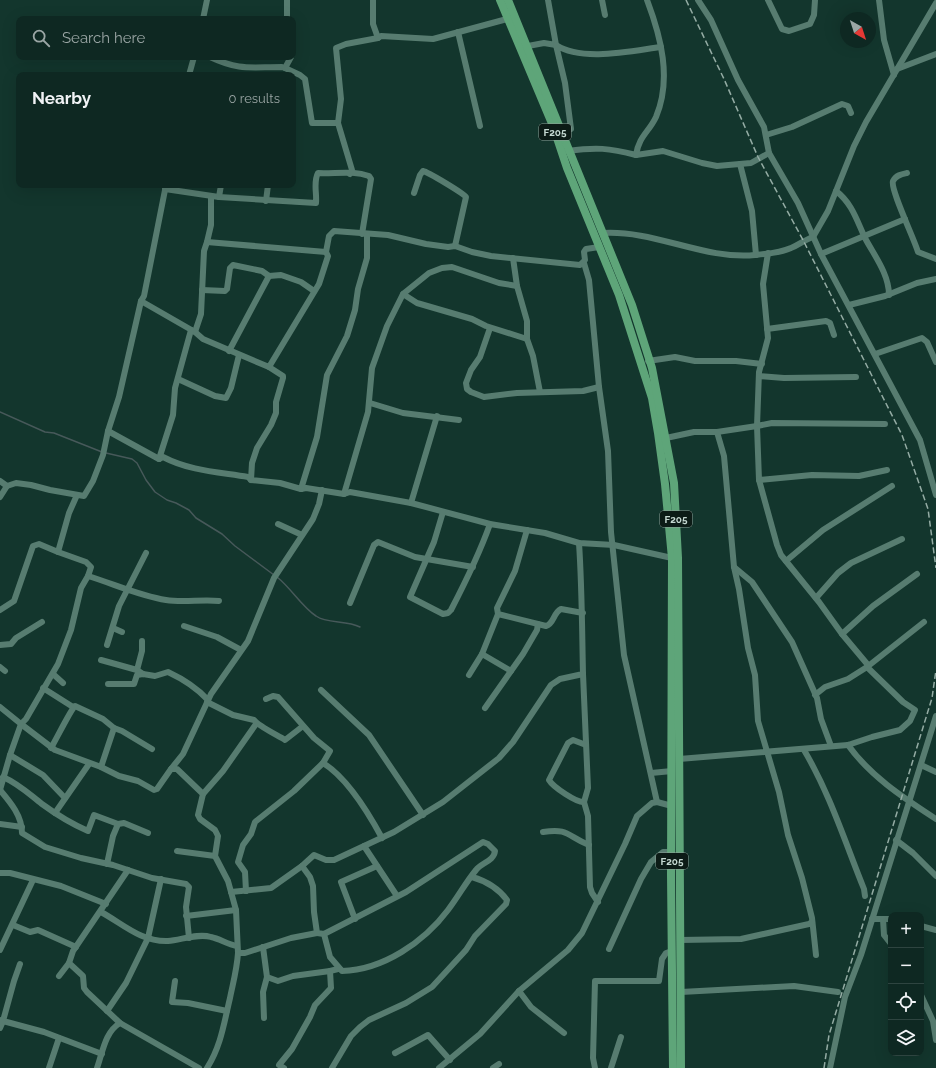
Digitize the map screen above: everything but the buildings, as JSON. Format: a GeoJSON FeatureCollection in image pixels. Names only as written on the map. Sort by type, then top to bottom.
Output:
{"type":"FeatureCollection","features":[{"type":"Feature","properties":{"kind":"main road","name":"F205"},"geometry":{"type":"LineString","coordinates":[[504,1],[507,19],[553,126],[567,168],[619,295],[652,398],[670,484],[672,558],[672,852],[680,940],[681,1068]]}},
{"type":"Feature","properties":{"kind":"main road","name":"F205"},"geometry":{"type":"LineString","coordinates":[[504,1],[528,46],[568,151],[632,305],[658,394],[666,438],[678,558],[679,759],[672,951],[673,1068]]}},
{"type":"Feature","properties":{"kind":"street"},"geometry":{"type":"LineString","coordinates":[[204,16],[207,0]]}},
{"type":"Feature","properties":{"kind":"street"},"geometry":{"type":"LineString","coordinates":[[287,16],[288,0]]}},
{"type":"Feature","properties":{"kind":"street"},"geometry":{"type":"LineString","coordinates":[[373,0],[373,24],[378,38]]}},
{"type":"Feature","properties":{"kind":"street"},"geometry":{"type":"LineString","coordinates":[[548,0],[565,84],[571,129]]}},
{"type":"Feature","properties":{"kind":"street"},"geometry":{"type":"LineString","coordinates":[[602,0],[605,15]]}},
{"type":"Feature","properties":{"kind":"street"},"geometry":{"type":"LineString","coordinates":[[636,155],[638,143],[655,119],[665,84],[661,47],[647,0]]}},
{"type":"Feature","properties":{"kind":"street"},"geometry":{"type":"LineString","coordinates":[[698,0],[715,29],[738,80],[764,127],[769,153],[798,203],[812,237],[920,440],[936,495]]}},
{"type":"Feature","properties":{"kind":"street"},"geometry":{"type":"LineString","coordinates":[[768,0],[782,29],[790,31],[800,26],[810,24],[814,15],[815,0]]}},
{"type":"Feature","properties":{"kind":"street"},"geometry":{"type":"LineString","coordinates":[[880,0],[884,40],[896,72]]}},
{"type":"Feature","properties":{"kind":"street"},"geometry":{"type":"LineString","coordinates":[[603,233],[649,237],[718,252],[756,255],[792,248],[803,240],[812,237],[828,211],[854,146],[936,3]]}},
{"type":"Feature","properties":{"kind":"street"},"geometry":{"type":"LineString","coordinates":[[350,174],[352,170],[338,123],[341,99],[336,48],[346,44],[378,38],[381,36],[433,39],[507,19]]}},
{"type":"Feature","properties":{"kind":"street"},"geometry":{"type":"LineString","coordinates":[[458,32],[480,126]]}},
{"type":"Feature","properties":{"kind":"street"},"geometry":{"type":"LineString","coordinates":[[528,46],[544,43],[556,45],[565,51],[573,53],[591,54],[661,47]]}},
{"type":"Feature","properties":{"kind":"street"},"geometry":{"type":"LineString","coordinates":[[896,72],[936,54]]}},
{"type":"Feature","properties":{"kind":"street"},"geometry":{"type":"LineString","coordinates":[[190,72],[193,60]]}},
{"type":"Feature","properties":{"kind":"street"},"geometry":{"type":"LineString","coordinates":[[217,60],[230,66],[256,68],[282,67],[294,72]]}},
{"type":"Feature","properties":{"kind":"street"},"geometry":{"type":"LineString","coordinates":[[285,68],[290,60]]}},
{"type":"Feature","properties":{"kind":"street"},"geometry":{"type":"LineString","coordinates":[[296,73],[305,79],[312,123],[338,123]]}},
{"type":"Feature","properties":{"kind":"street"},"geometry":{"type":"LineString","coordinates":[[766,135],[792,127],[842,104],[848,106],[851,113]]}},
{"type":"Feature","properties":{"kind":"street"},"geometry":{"type":"LineString","coordinates":[[568,151],[595,147],[614,149],[636,155],[663,151],[710,164],[751,163],[769,153]]}},
{"type":"Feature","properties":{"kind":"street"},"geometry":{"type":"LineString","coordinates":[[740,164],[752,211],[756,255]]}},
{"type":"Feature","properties":{"kind":"street"},"geometry":{"type":"LineString","coordinates":[[414,193],[423,171],[428,172],[466,197],[455,246]]}},
{"type":"Feature","properties":{"kind":"street"},"geometry":{"type":"LineString","coordinates":[[170,188],[219,197],[316,203],[317,197],[315,178],[318,173],[347,172],[350,174],[363,174],[369,176],[371,179],[365,235],[367,258],[358,289],[355,310],[347,336],[327,375],[317,437],[301,489]]}},
{"type":"Feature","properties":{"kind":"street"},"geometry":{"type":"LineString","coordinates":[[907,173],[896,177],[893,184],[918,252],[936,259]]}},
{"type":"Feature","properties":{"kind":"street"},"geometry":{"type":"LineString","coordinates":[[0,496],[7,486],[16,484],[32,485],[84,496],[93,482],[104,452],[108,431],[119,397],[141,301],[144,296],[165,188]]}},
{"type":"Feature","properties":{"kind":"street"},"geometry":{"type":"LineString","coordinates":[[219,197],[220,188]]}},
{"type":"Feature","properties":{"kind":"street"},"geometry":{"type":"LineString","coordinates":[[266,201],[268,188]]}},
{"type":"Feature","properties":{"kind":"street"},"geometry":{"type":"LineString","coordinates":[[836,191],[851,207],[884,274],[889,294]]}},
{"type":"Feature","properties":{"kind":"street"},"geometry":{"type":"LineString","coordinates":[[159,459],[173,415],[175,388],[193,331],[202,314],[204,252],[210,225],[211,196]]}},
{"type":"Feature","properties":{"kind":"street"},"geometry":{"type":"LineString","coordinates":[[821,254],[905,218]]}},
{"type":"Feature","properties":{"kind":"street"},"geometry":{"type":"LineString","coordinates":[[269,366],[314,291],[325,269],[328,256],[326,252],[329,236],[334,231],[365,235],[402,237],[426,244],[448,248],[455,246],[478,254],[580,265],[584,263]]}},
{"type":"Feature","properties":{"kind":"street"},"geometry":{"type":"LineString","coordinates":[[207,242],[326,252]]}},
{"type":"Feature","properties":{"kind":"street"},"geometry":{"type":"LineString","coordinates":[[599,247],[586,249],[584,252],[584,263],[589,280],[599,387],[608,451],[611,532],[614,545],[624,655],[651,773],[656,802]]}},
{"type":"Feature","properties":{"kind":"street"},"geometry":{"type":"LineString","coordinates":[[679,759],[804,750],[848,745],[900,730],[916,710],[913,710],[903,702],[867,668],[868,664],[842,634],[816,598],[786,561],[777,545],[759,480],[757,426],[759,376],[767,344],[763,284],[768,253]]}},
{"type":"Feature","properties":{"kind":"street"},"geometry":{"type":"LineString","coordinates":[[513,258],[517,286],[527,321],[527,339],[533,356],[540,392]]}},
{"type":"Feature","properties":{"kind":"street"},"geometry":{"type":"LineString","coordinates":[[202,290],[225,291],[227,289],[231,266],[262,271],[269,276],[281,275],[301,282],[314,291]]}},
{"type":"Feature","properties":{"kind":"street"},"geometry":{"type":"LineString","coordinates":[[344,494],[370,403],[372,368],[387,326],[403,294],[429,273],[442,268],[452,267],[498,284],[517,286]]}},
{"type":"Feature","properties":{"kind":"street"},"geometry":{"type":"LineString","coordinates":[[229,350],[269,276]]}},
{"type":"Feature","properties":{"kind":"street"},"geometry":{"type":"LineString","coordinates":[[849,305],[889,294],[916,283],[936,278]]}},
{"type":"Feature","properties":{"kind":"street"},"geometry":{"type":"LineString","coordinates":[[403,294],[417,303],[472,319],[490,328],[527,339]]}},
{"type":"Feature","properties":{"kind":"street"},"geometry":{"type":"LineString","coordinates":[[141,301],[193,331],[203,339],[269,366],[283,376],[276,402],[276,413],[271,425],[257,448],[252,463],[251,480]]}},
{"type":"Feature","properties":{"kind":"street"},"geometry":{"type":"LineString","coordinates":[[767,329],[826,321],[830,323],[834,334]]}},
{"type":"Feature","properties":{"kind":"street"},"geometry":{"type":"LineString","coordinates":[[490,328],[480,357],[471,370],[466,383],[468,389],[484,397],[540,392],[583,391],[599,387]]}},
{"type":"Feature","properties":{"kind":"street"},"geometry":{"type":"LineString","coordinates":[[874,354],[922,338],[926,342],[936,362]]}},
{"type":"Feature","properties":{"kind":"street"},"geometry":{"type":"LineString","coordinates":[[178,379],[215,396],[226,398],[231,388],[239,355]]}},
{"type":"Feature","properties":{"kind":"street"},"geometry":{"type":"LineString","coordinates":[[648,361],[675,358],[694,361],[736,360],[762,364]]}},
{"type":"Feature","properties":{"kind":"street"},"geometry":{"type":"LineString","coordinates":[[759,376],[784,378],[856,377]]}},
{"type":"Feature","properties":{"kind":"street"},"geometry":{"type":"LineString","coordinates":[[370,403],[404,412],[459,420]]}},
{"type":"Feature","properties":{"kind":"street"},"geometry":{"type":"LineString","coordinates":[[411,503],[437,416]]}},
{"type":"Feature","properties":{"kind":"street"},"geometry":{"type":"LineString","coordinates":[[666,438],[694,432],[717,432],[772,423],[885,424]]}},
{"type":"Feature","properties":{"kind":"street"},"geometry":{"type":"LineString","coordinates":[[108,431],[159,459],[163,457],[185,467],[203,472],[248,477],[251,480],[280,483],[301,489],[306,488],[344,494],[350,492],[411,503],[490,524],[527,530],[579,543],[614,545],[672,558]]}},
{"type":"Feature","properties":{"kind":"street"},"geometry":{"type":"LineString","coordinates":[[717,432],[724,456],[734,567],[748,648],[754,669],[758,721],[788,835],[802,878],[812,922],[816,955]]}},
{"type":"Feature","properties":{"kind":"street"},"geometry":{"type":"LineString","coordinates":[[759,480],[812,475],[859,476],[887,470]]}},
{"type":"Feature","properties":{"kind":"street"},"geometry":{"type":"LineString","coordinates":[[0,480],[7,486]]}},
{"type":"Feature","properties":{"kind":"street"},"geometry":{"type":"LineString","coordinates":[[786,561],[822,530],[892,486]]}},
{"type":"Feature","properties":{"kind":"street"},"geometry":{"type":"LineString","coordinates":[[0,707],[51,748],[89,764],[101,767],[154,790],[157,789],[184,754],[207,701],[248,641],[274,578],[316,511],[322,490]]}},
{"type":"Feature","properties":{"kind":"street"},"geometry":{"type":"LineString","coordinates":[[58,552],[69,513],[77,495]]}},
{"type":"Feature","properties":{"kind":"street"},"geometry":{"type":"LineString","coordinates":[[443,512],[427,558],[410,597],[444,614],[451,610],[473,567],[490,524]]}},
{"type":"Feature","properties":{"kind":"street"},"geometry":{"type":"LineString","coordinates":[[278,524],[302,535]]}},
{"type":"Feature","properties":{"kind":"street"},"geometry":{"type":"LineString","coordinates":[[469,675],[482,654],[498,614],[497,608],[514,571],[527,530]]}},
{"type":"Feature","properties":{"kind":"street"},"geometry":{"type":"LineString","coordinates":[[816,598],[838,573],[851,563],[902,539]]}},
{"type":"Feature","properties":{"kind":"street"},"geometry":{"type":"LineString","coordinates":[[350,603],[374,545],[378,542],[415,556],[473,567]]}},
{"type":"Feature","properties":{"kind":"street"},"geometry":{"type":"LineString","coordinates":[[579,543],[583,613],[581,636],[588,788],[584,802],[588,812],[590,887],[598,902]]}},
{"type":"Feature","properties":{"kind":"street"},"geometry":{"type":"LineString","coordinates":[[0,610],[14,601],[33,546],[38,544],[48,547],[86,562],[91,567],[81,588],[71,630],[53,674],[43,688],[26,719],[21,724],[0,790],[18,815],[22,827],[22,833],[45,847],[188,886],[186,916],[189,938]]}},
{"type":"Feature","properties":{"kind":"street"},"geometry":{"type":"LineString","coordinates":[[107,645],[119,606],[146,553]]}},
{"type":"Feature","properties":{"kind":"street"},"geometry":{"type":"LineString","coordinates":[[734,567],[752,582],[785,629],[815,694],[821,719],[832,746]]}},
{"type":"Feature","properties":{"kind":"street"},"geometry":{"type":"LineString","coordinates":[[842,634],[873,606],[917,574]]}},
{"type":"Feature","properties":{"kind":"street"},"geometry":{"type":"LineString","coordinates":[[88,576],[166,600],[186,602],[207,599],[219,601]]}},
{"type":"Feature","properties":{"kind":"street"},"geometry":{"type":"LineString","coordinates":[[498,614],[548,626],[556,612],[561,609],[583,613]]}},
{"type":"Feature","properties":{"kind":"street"},"geometry":{"type":"LineString","coordinates":[[0,644],[11,644],[16,638],[42,622]]}},
{"type":"Feature","properties":{"kind":"street"},"geometry":{"type":"LineString","coordinates":[[815,694],[825,687],[848,679],[867,668],[924,622]]}},
{"type":"Feature","properties":{"kind":"street"},"geometry":{"type":"LineString","coordinates":[[485,708],[537,630],[538,624]]}},
{"type":"Feature","properties":{"kind":"street"},"geometry":{"type":"LineString","coordinates":[[184,626],[216,637],[241,650]]}},
{"type":"Feature","properties":{"kind":"street"},"geometry":{"type":"LineString","coordinates":[[113,628],[122,632]]}},
{"type":"Feature","properties":{"kind":"street"},"geometry":{"type":"LineString","coordinates":[[108,684],[134,684],[137,675],[140,672],[142,641]]}},
{"type":"Feature","properties":{"kind":"street"},"geometry":{"type":"LineString","coordinates":[[482,654],[511,671]]}},
{"type":"Feature","properties":{"kind":"street"},"geometry":{"type":"LineString","coordinates":[[101,660],[155,676],[168,672],[191,685],[200,692],[207,701],[233,716],[254,720],[256,724],[266,727],[285,740],[303,726]]}},
{"type":"Feature","properties":{"kind":"street"},"geometry":{"type":"LineString","coordinates":[[53,674],[63,683]]}},
{"type":"Feature","properties":{"kind":"street"},"geometry":{"type":"LineString","coordinates":[[231,892],[271,888],[302,866],[314,855],[326,860],[334,860],[382,838],[423,814],[463,787],[499,758],[513,742],[551,685],[560,679],[583,674]]}},
{"type":"Feature","properties":{"kind":"street"},"geometry":{"type":"LineString","coordinates":[[43,688],[73,707],[75,706],[103,719],[114,728],[122,731],[152,749]]}},
{"type":"Feature","properties":{"kind":"street"},"geometry":{"type":"LineString","coordinates":[[321,690],[369,735],[423,814]]}},
{"type":"Feature","properties":{"kind":"street"},"geometry":{"type":"LineString","coordinates":[[246,891],[245,872],[238,862],[243,845],[251,834],[255,822],[294,791],[323,762],[330,751],[320,744],[278,698],[273,696],[266,699]]}},
{"type":"Feature","properties":{"kind":"street"},"geometry":{"type":"LineString","coordinates":[[51,748],[73,707]]}},
{"type":"Feature","properties":{"kind":"street"},"geometry":{"type":"LineString","coordinates":[[830,1068],[845,997],[872,919],[936,716]]}},
{"type":"Feature","properties":{"kind":"street"},"geometry":{"type":"LineString","coordinates":[[207,1068],[220,1046],[237,967],[238,953],[236,910],[225,873],[215,856],[218,840],[217,832],[198,816],[203,794],[223,771],[256,724]]}},
{"type":"Feature","properties":{"kind":"street"},"geometry":{"type":"LineString","coordinates":[[101,767],[114,728]]}},
{"type":"Feature","properties":{"kind":"street"},"geometry":{"type":"LineString","coordinates":[[584,802],[575,800],[552,784],[549,780],[568,743],[573,740],[586,745]]}},
{"type":"Feature","properties":{"kind":"street"},"geometry":{"type":"LineString","coordinates":[[848,745],[869,771],[909,802],[936,819]]}},
{"type":"Feature","properties":{"kind":"street"},"geometry":{"type":"LineString","coordinates":[[804,750],[832,806],[864,889],[865,896]]}},
{"type":"Feature","properties":{"kind":"street"},"geometry":{"type":"LineString","coordinates":[[10,755],[43,774],[65,798]]}},
{"type":"Feature","properties":{"kind":"street"},"geometry":{"type":"LineString","coordinates":[[323,762],[343,781],[374,823],[382,838]]}},
{"type":"Feature","properties":{"kind":"street"},"geometry":{"type":"LineString","coordinates":[[55,814],[89,764]]}},
{"type":"Feature","properties":{"kind":"street"},"geometry":{"type":"LineString","coordinates":[[921,765],[936,772]]}},
{"type":"Feature","properties":{"kind":"street"},"geometry":{"type":"LineString","coordinates":[[171,769],[176,769],[203,794]]}},
{"type":"Feature","properties":{"kind":"street"},"geometry":{"type":"LineString","coordinates":[[651,773],[672,771]]}},
{"type":"Feature","properties":{"kind":"street"},"geometry":{"type":"LineString","coordinates":[[3,777],[17,783],[55,814],[69,823],[88,831],[94,815],[118,824],[124,823],[148,833]]}},
{"type":"Feature","properties":{"kind":"street"},"geometry":{"type":"LineString","coordinates":[[439,1068],[480,1034],[519,991],[574,944],[586,927],[637,816],[652,803],[656,802],[672,806]]}},
{"type":"Feature","properties":{"kind":"street"},"geometry":{"type":"LineString","coordinates":[[0,824],[22,827]]}},
{"type":"Feature","properties":{"kind":"street"},"geometry":{"type":"LineString","coordinates":[[107,864],[113,836],[118,824]]}},
{"type":"Feature","properties":{"kind":"street"},"geometry":{"type":"LineString","coordinates":[[544,832],[559,830],[568,833],[574,839],[589,845]]}},
{"type":"Feature","properties":{"kind":"street"},"geometry":{"type":"LineString","coordinates":[[896,840],[913,853],[936,876]]}},
{"type":"Feature","properties":{"kind":"street"},"geometry":{"type":"LineString","coordinates":[[238,953],[245,953],[317,933],[324,934],[421,883],[483,842],[491,846],[495,851],[494,855],[477,869],[436,925],[417,941],[389,959],[352,971],[342,971],[338,969],[293,976],[278,981],[268,980]]}},
{"type":"Feature","properties":{"kind":"street"},"geometry":{"type":"LineString","coordinates":[[364,846],[397,896]]}},
{"type":"Feature","properties":{"kind":"street"},"geometry":{"type":"LineString","coordinates":[[177,851],[215,856]]}},
{"type":"Feature","properties":{"kind":"street"},"geometry":{"type":"LineString","coordinates":[[609,949],[651,862],[663,852],[672,852]]}},
{"type":"Feature","properties":{"kind":"street"},"geometry":{"type":"LineString","coordinates":[[302,866],[313,883],[317,933]]}},
{"type":"Feature","properties":{"kind":"street"},"geometry":{"type":"LineString","coordinates":[[355,919],[341,882],[377,866]]}},
{"type":"Feature","properties":{"kind":"street"},"geometry":{"type":"LineString","coordinates":[[59,976],[69,963],[76,947],[128,870]]}},
{"type":"Feature","properties":{"kind":"street"},"geometry":{"type":"LineString","coordinates":[[0,873],[10,873],[66,888],[106,904]]}},
{"type":"Feature","properties":{"kind":"street"},"geometry":{"type":"LineString","coordinates":[[332,1068],[351,1036],[360,1027],[369,1020],[410,1000],[432,987],[466,950],[475,936],[506,904],[507,900],[496,889],[483,880],[472,877]]}},
{"type":"Feature","properties":{"kind":"street"},"geometry":{"type":"LineString","coordinates":[[107,1011],[126,983],[148,938],[161,879]]}},
{"type":"Feature","properties":{"kind":"street"},"geometry":{"type":"LineString","coordinates":[[0,950],[33,880]]}},
{"type":"Feature","properties":{"kind":"street"},"geometry":{"type":"LineString","coordinates":[[186,916],[236,910]]}},
{"type":"Feature","properties":{"kind":"street"},"geometry":{"type":"LineString","coordinates":[[101,912],[132,931],[148,938],[167,941],[210,936],[222,942],[237,946]]}},
{"type":"Feature","properties":{"kind":"street"},"geometry":{"type":"LineString","coordinates":[[872,919],[888,919]]}},
{"type":"Feature","properties":{"kind":"street"},"geometry":{"type":"LineString","coordinates":[[883,919],[884,935],[888,940]]}},
{"type":"Feature","properties":{"kind":"street"},"geometry":{"type":"LineString","coordinates":[[680,940],[741,939],[809,924],[812,922]]}},
{"type":"Feature","properties":{"kind":"street"},"geometry":{"type":"LineString","coordinates":[[13,925],[30,932],[38,930],[76,947]]}},
{"type":"Feature","properties":{"kind":"street"},"geometry":{"type":"LineString","coordinates":[[924,927],[936,930]]}},
{"type":"Feature","properties":{"kind":"street"},"geometry":{"type":"LineString","coordinates":[[324,934],[330,957],[338,969]]}},
{"type":"Feature","properties":{"kind":"street"},"geometry":{"type":"LineString","coordinates":[[263,947],[268,980],[263,992],[264,1018]]}},
{"type":"Feature","properties":{"kind":"street"},"geometry":{"type":"LineString","coordinates":[[659,981],[662,960],[666,953],[672,951]]}},
{"type":"Feature","properties":{"kind":"street"},"geometry":{"type":"LineString","coordinates":[[69,963],[83,976],[84,988],[86,992],[120,1022],[199,1068]]}},
{"type":"Feature","properties":{"kind":"street"},"geometry":{"type":"LineString","coordinates":[[0,1028],[20,964]]}},
{"type":"Feature","properties":{"kind":"street"},"geometry":{"type":"LineString","coordinates":[[280,1067],[292,1049],[315,1005],[331,988],[330,971]]}},
{"type":"Feature","properties":{"kind":"street"},"geometry":{"type":"LineString","coordinates":[[595,1068],[593,1058],[595,982],[599,980],[673,982]]}},
{"type":"Feature","properties":{"kind":"street"},"geometry":{"type":"LineString","coordinates":[[174,981],[172,1002],[188,1003],[227,1011]]}},
{"type":"Feature","properties":{"kind":"street"},"geometry":{"type":"LineString","coordinates":[[681,992],[794,986],[838,992]]}},
{"type":"Feature","properties":{"kind":"street"},"geometry":{"type":"LineString","coordinates":[[519,991],[531,1007],[564,1033]]}},
{"type":"Feature","properties":{"kind":"street"},"geometry":{"type":"LineString","coordinates":[[924,1002],[933,1021],[936,1040]]}},
{"type":"Feature","properties":{"kind":"street"},"geometry":{"type":"LineString","coordinates":[[2,1020],[44,1032],[102,1054]]}},
{"type":"Feature","properties":{"kind":"street"},"geometry":{"type":"LineString","coordinates":[[105,1068],[98,1066],[108,1035],[112,1028],[120,1022]]}},
{"type":"Feature","properties":{"kind":"street"},"geometry":{"type":"LineString","coordinates":[[395,1053],[428,1035],[450,1060]]}},
{"type":"Feature","properties":{"kind":"street"},"geometry":{"type":"LineString","coordinates":[[611,1068],[621,1037]]}},
{"type":"Feature","properties":{"kind":"street"},"geometry":{"type":"LineString","coordinates":[[49,1068],[59,1038]]}},
{"type":"Feature","properties":{"kind":"street"},"geometry":{"type":"LineString","coordinates":[[493,1068],[499,1064]]}},
{"type":"Feature","properties":{"kind":"waterway"},"geometry":{"type":"LineString","coordinates":[[0,412],[45,432],[54,433],[102,452]]}},
{"type":"Feature","properties":{"kind":"waterway"},"geometry":{"type":"LineString","coordinates":[[106,453],[132,459],[137,463],[146,480],[155,492],[167,500],[189,510],[196,518],[222,534],[235,546],[274,575]]}},
{"type":"Feature","properties":{"kind":"waterway"},"geometry":{"type":"LineString","coordinates":[[277,577],[306,608],[316,616],[326,620],[349,623],[360,627]]}},
{"type":"Feature","properties":{"kind":"railway"},"geometry":{"type":"LineString","coordinates":[[686,0],[724,79],[758,157],[803,240],[902,435],[928,509],[936,568]]}},
{"type":"Feature","properties":{"kind":"railway"},"geometry":{"type":"LineString","coordinates":[[824,1068],[829,1035],[932,698],[936,670]]}}]}
